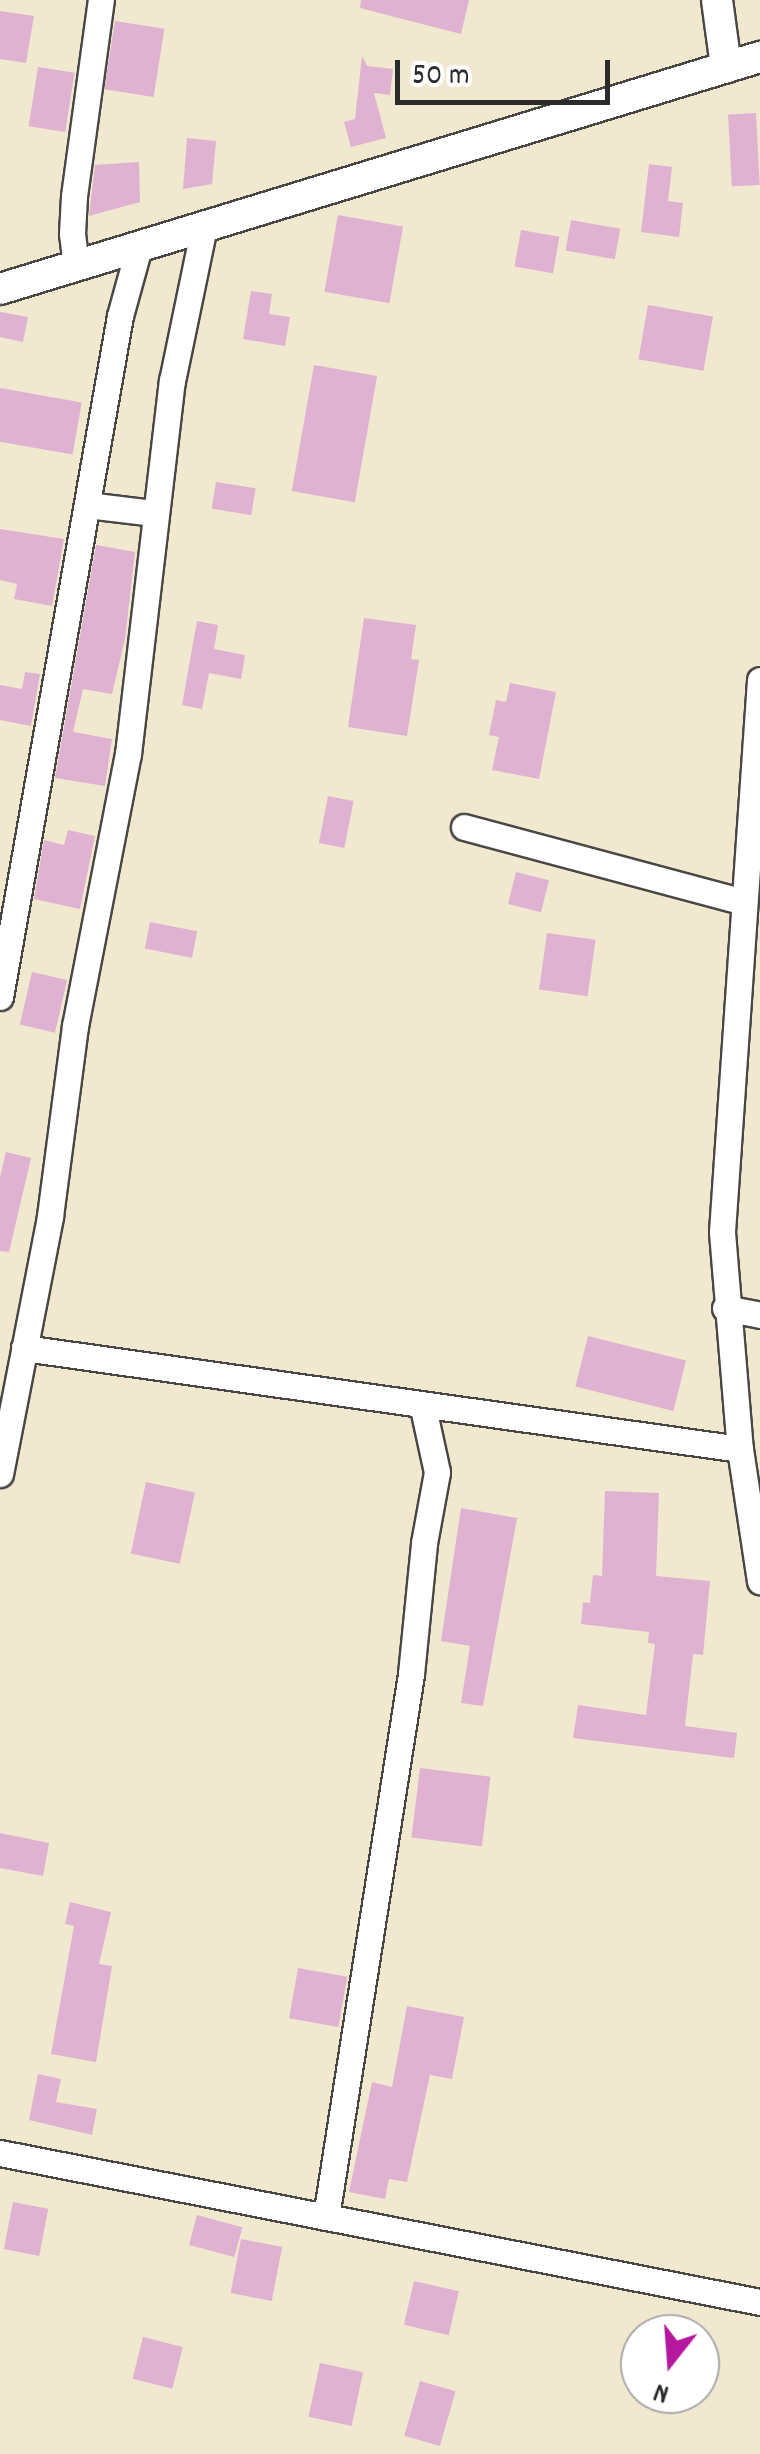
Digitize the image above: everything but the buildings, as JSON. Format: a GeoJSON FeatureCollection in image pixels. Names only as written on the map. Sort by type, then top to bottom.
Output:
{"type":"FeatureCollection","features":[{"type":"Feature","properties":{"kind":"street"},"geometry":{"type":"LineString","coordinates":[[76,266],[72,234],[74,196],[101,0]]}},
{"type":"Feature","properties":{"kind":"street"},"geometry":{"type":"LineString","coordinates":[[718,0],[726,68]]}},
{"type":"Feature","properties":{"kind":"street"},"geometry":{"type":"LineString","coordinates":[[0,289],[760,57]]}},
{"type":"Feature","properties":{"kind":"street"},"geometry":{"type":"LineString","coordinates":[[0,1474],[50,1216],[75,1026],[128,754],[153,513],[172,381],[204,227]]}},
{"type":"Feature","properties":{"kind":"street"},"geometry":{"type":"LineString","coordinates":[[0,997],[120,316],[139,247]]}},
{"type":"Feature","properties":{"kind":"street"},"geometry":{"type":"LineString","coordinates":[[87,505],[153,513]]}},
{"type":"Feature","properties":{"kind":"street"},"geometry":{"type":"LineString","coordinates":[[760,680],[755,808],[744,902],[722,1232],[725,1308],[740,1449],[756,1518],[760,1581]]}},
{"type":"Feature","properties":{"kind":"street"},"geometry":{"type":"LineString","coordinates":[[464,827],[744,902]]}},
{"type":"Feature","properties":{"kind":"street"},"geometry":{"type":"LineString","coordinates":[[725,1308],[760,1316]]}},
{"type":"Feature","properties":{"kind":"street"},"geometry":{"type":"LineString","coordinates":[[24,1348],[423,1408],[740,1449]]}},
{"type":"Feature","properties":{"kind":"street"},"geometry":{"type":"LineString","coordinates":[[326,2217],[412,1674],[424,1543],[437,1472],[423,1408]]}},
{"type":"Feature","properties":{"kind":"street"},"geometry":{"type":"LineString","coordinates":[[0,2153],[760,2302]]}}]}
